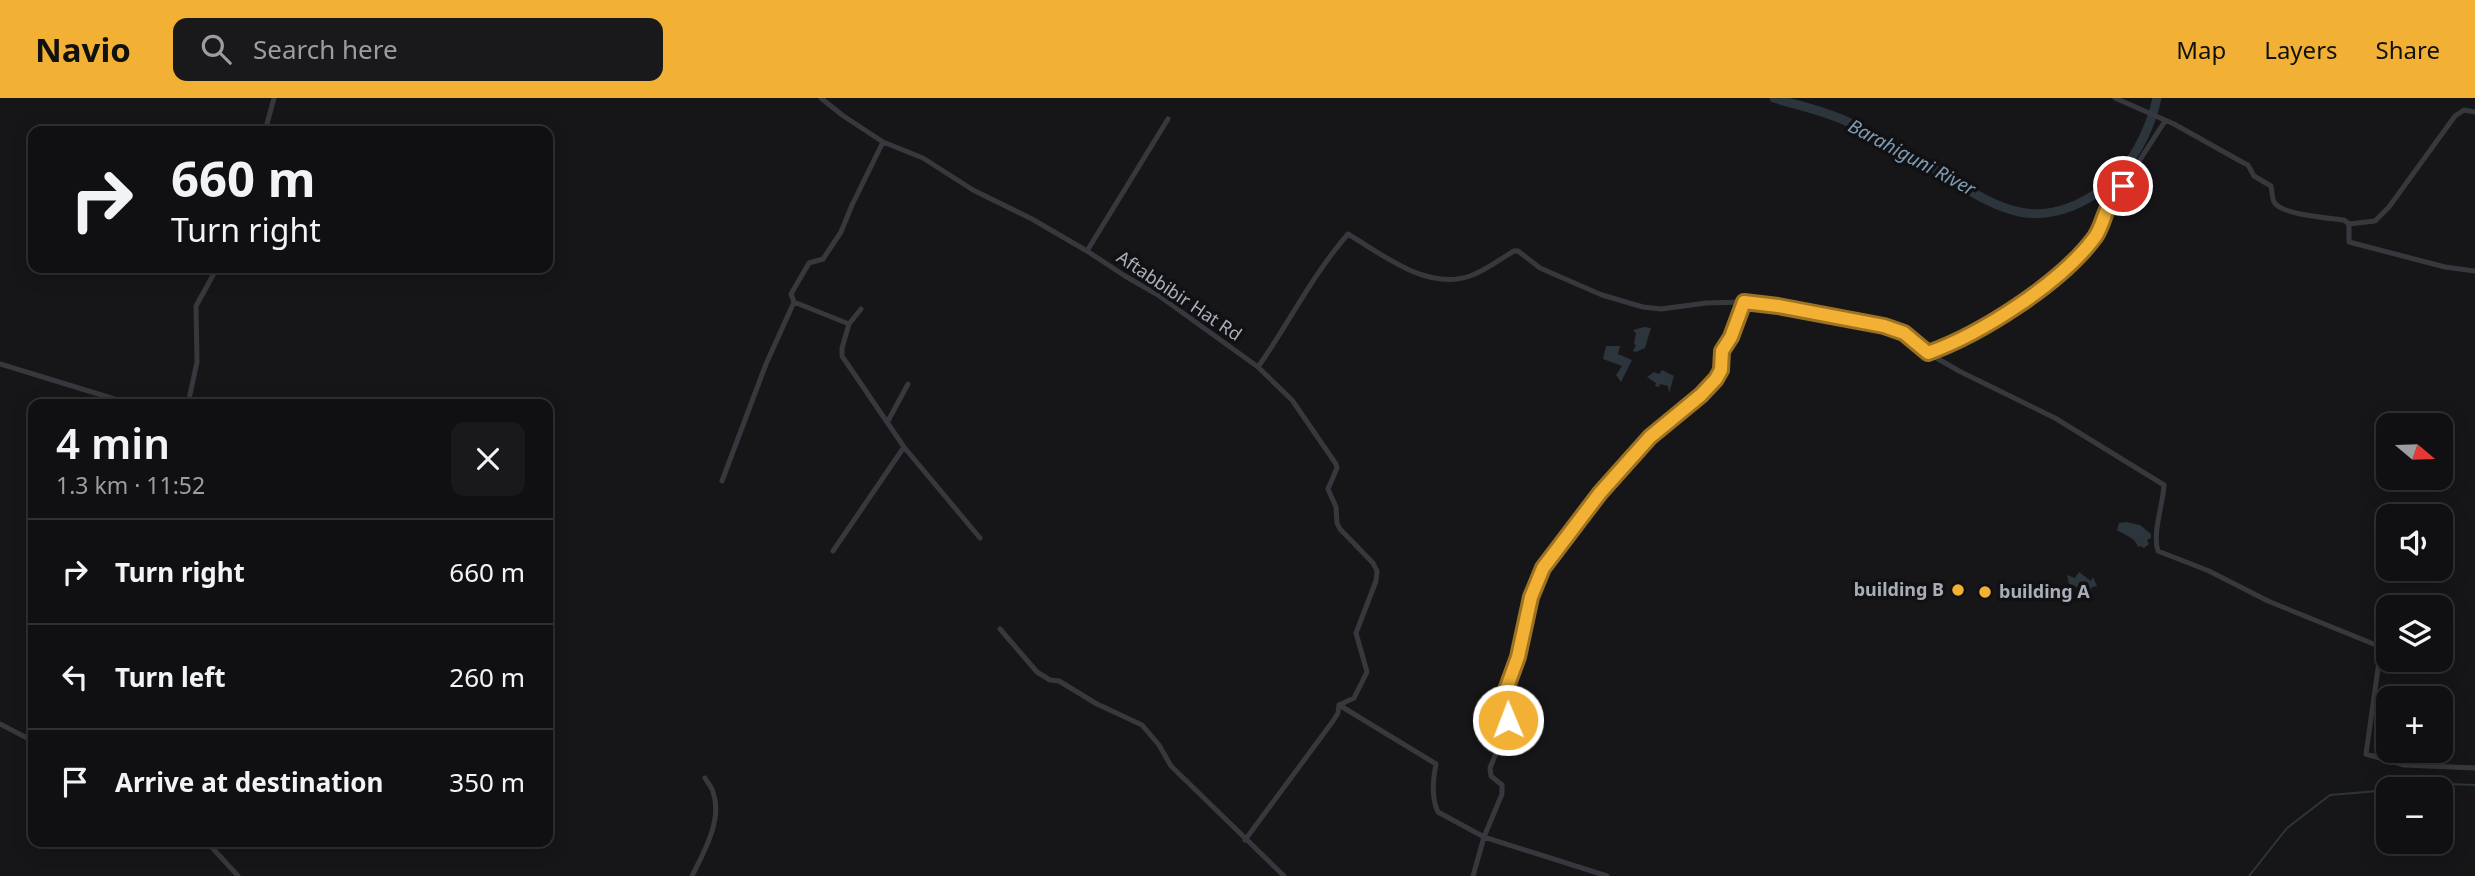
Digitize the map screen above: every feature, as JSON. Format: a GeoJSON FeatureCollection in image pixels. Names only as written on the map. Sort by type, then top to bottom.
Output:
{"type":"FeatureCollection","features":[{"type":"Feature","properties":{"kind":"street"},"geometry":{"type":"LineString","coordinates":[[266,126],[274,98]]}},
{"type":"Feature","properties":{"kind":"street"},"geometry":{"type":"LineString","coordinates":[[2115,98],[2186,130],[2248,165],[2254,176],[2271,186],[2277,205],[2293,212],[2344,220],[2349,224],[2375,221],[2389,207],[2455,116],[2465,110],[2475,112]]}},
{"type":"Feature","properties":{"kind":"street","name":"Aftabbibir Hat Rd"},"geometry":{"type":"LineString","coordinates":[[823,99],[883,142],[923,158],[973,190],[1032,219],[1158,295],[1258,367],[1292,400],[1336,464],[1337,468],[1328,489],[1336,507],[1337,523],[1377,571],[1357,636],[1367,672],[1354,698],[1339,705]]}},
{"type":"Feature","properties":{"kind":"street"},"geometry":{"type":"LineString","coordinates":[[1087,251],[1168,119]]}},
{"type":"Feature","properties":{"kind":"street"},"geometry":{"type":"LineString","coordinates":[[1928,353],[1961,340],[2025,300],[2076,260],[2097,235],[2110,202],[2123,186],[2162,119]]}},
{"type":"Feature","properties":{"kind":"street"},"geometry":{"type":"LineString","coordinates":[[722,481],[766,364],[794,302],[791,294],[809,263],[823,259],[841,232],[883,142]]}},
{"type":"Feature","properties":{"kind":"street"},"geometry":{"type":"LineString","coordinates":[[2349,224],[2349,242],[2445,267],[2475,271]]}},
{"type":"Feature","properties":{"kind":"street"},"geometry":{"type":"LineString","coordinates":[[1258,367],[1285,329],[1331,253],[1348,234],[1411,272],[1445,279],[1470,276],[1518,251],[1540,268],[1602,295],[1643,307],[1661,309],[1706,303],[1744,302],[1884,326],[1904,333],[1928,353],[1959,371],[2055,418],[2164,485],[2154,541],[2158,551],[2209,571],[2268,601],[2381,647],[2366,754],[2404,765],[2475,768]]}},
{"type":"Feature","properties":{"kind":"street"},"geometry":{"type":"LineString","coordinates":[[189,399],[197,362],[196,306],[214,273]]}},
{"type":"Feature","properties":{"kind":"street"},"geometry":{"type":"LineString","coordinates":[[794,302],[849,324]]}},
{"type":"Feature","properties":{"kind":"street"},"geometry":{"type":"LineString","coordinates":[[1472,876],[1502,793],[1502,785],[1490,773],[1508,720],[1504,709],[1507,687],[1518,657],[1531,597],[1543,568],[1600,493],[1650,437],[1701,395],[1716,379],[1721,370],[1722,351],[1731,337],[1744,302]]}},
{"type":"Feature","properties":{"kind":"street"},"geometry":{"type":"LineString","coordinates":[[861,309],[849,324],[842,356],[904,447],[980,538]]}},
{"type":"Feature","properties":{"kind":"street"},"geometry":{"type":"LineString","coordinates":[[0,364],[115,399]]}},
{"type":"Feature","properties":{"kind":"street"},"geometry":{"type":"LineString","coordinates":[[888,421],[908,384]]}},
{"type":"Feature","properties":{"kind":"street"},"geometry":{"type":"LineString","coordinates":[[833,551],[904,447]]}},
{"type":"Feature","properties":{"kind":"street"},"geometry":{"type":"LineString","coordinates":[[1000,629],[1037,672],[1142,726],[1159,745],[1171,766],[1284,876]]}},
{"type":"Feature","properties":{"kind":"street"},"geometry":{"type":"LineString","coordinates":[[1245,840],[1333,721],[1339,705],[1436,764],[1432,781],[1434,804],[1438,812],[1484,837],[1607,876]]}},
{"type":"Feature","properties":{"kind":"street"},"geometry":{"type":"LineString","coordinates":[[0,724],[28,738]]}},
{"type":"Feature","properties":{"kind":"street"},"geometry":{"type":"LineString","coordinates":[[692,876],[703,855],[716,814],[713,792],[705,778]]}},
{"type":"Feature","properties":{"kind":"street"},"geometry":{"type":"LineString","coordinates":[[216,847],[238,876]]}},
{"type":"Feature","properties":{"kind":"shaded area"},"geometry":{"type":"Polygon","coordinates":[[[1651,328],[1645,348],[1633,351],[1636,333],[1633,330],[1651,328]]]}},
{"type":"Feature","properties":{"kind":"shaded area"},"geometry":{"type":"Polygon","coordinates":[[[1606,346],[1620,346],[1618,354],[1632,360],[1621,382],[1616,375],[1622,366],[1603,359],[1606,346]]]}},
{"type":"Feature","properties":{"kind":"shaded area"},"geometry":{"type":"Polygon","coordinates":[[[1662,370],[1674,376],[1669,393],[1668,386],[1655,386],[1656,383],[1647,377],[1654,372],[1659,374],[1662,370]]]}},
{"type":"Feature","properties":{"kind":"shaded area"},"geometry":{"type":"Polygon","coordinates":[[[2119,523],[2140,525],[2151,534],[2151,538],[2147,540],[2149,544],[2144,548],[2138,547],[2132,539],[2117,530],[2119,523]]]}},
{"type":"Feature","properties":{"kind":"shaded area"},"geometry":{"type":"Polygon","coordinates":[[[2079,572],[2091,581],[2093,577],[2097,586],[2092,587],[2090,592],[2069,584],[2067,575],[2075,578],[2079,572]]]}},
{"type":"Feature","properties":{"kind":"waterway","name":"Barahiguni River"},"geometry":{"type":"LineString","coordinates":[[1774,98],[1841,119],[1900,149],[1985,199],[2007,209],[2029,213],[2052,212],[2077,204],[2114,180],[2138,148],[2150,123],[2157,98]]}},
{"type":"Feature","properties":{"kind":"waterway"},"geometry":{"type":"LineString","coordinates":[[2249,876],[2287,828],[2330,795],[2378,791],[2420,783],[2475,785]]}},
{"type":"Feature","properties":{"kind":"place","name":"building B"},"geometry":{"type":"Point","coordinates":[1958,590]}},
{"type":"Feature","properties":{"kind":"place","name":"building A"},"geometry":{"type":"Point","coordinates":[1985,592]}},
{"type":"Feature","properties":{"kind":"route"},"geometry":{"type":"LineString","coordinates":[[1508,720],[1504,709],[1507,687],[1518,657],[1531,597],[1543,568],[1600,493],[1650,437],[1701,395],[1720,374],[1720,356],[1731,337],[1744,302],[1884,326],[1904,333],[1928,353],[1961,340],[2025,300],[2076,260],[2097,235],[2110,202],[2123,186]]}}]}
